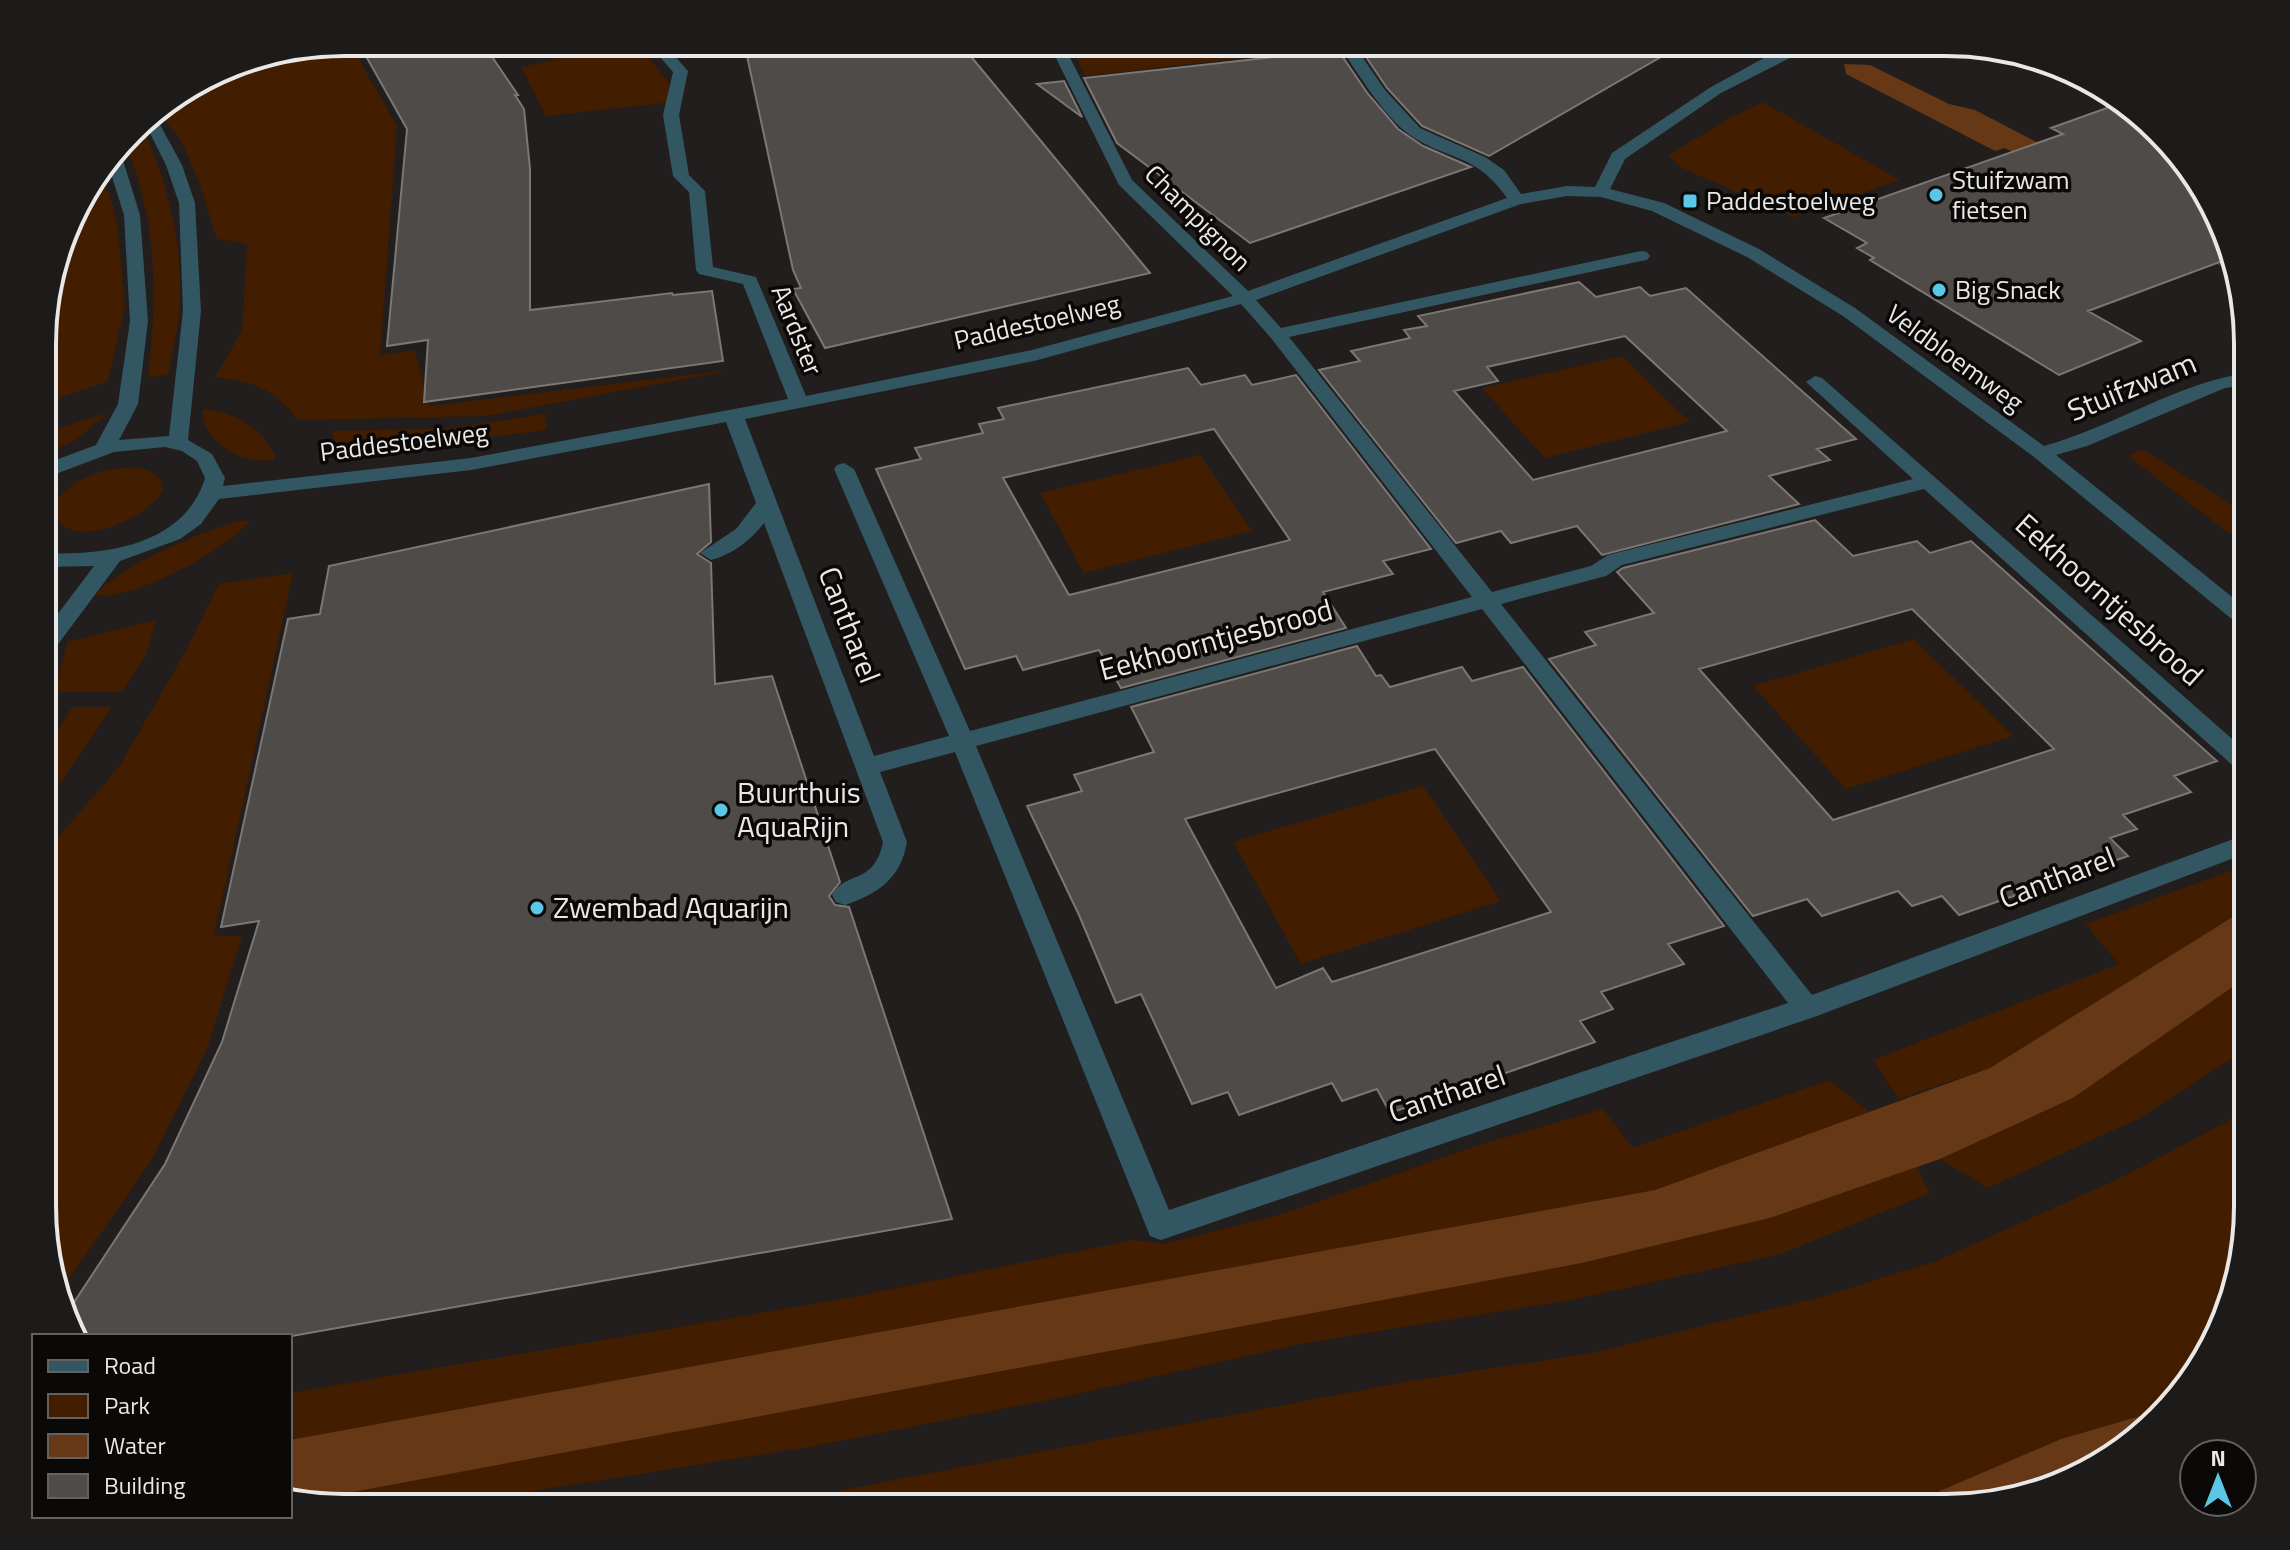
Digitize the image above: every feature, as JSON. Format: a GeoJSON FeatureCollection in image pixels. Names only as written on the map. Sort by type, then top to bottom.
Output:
{"type":"FeatureCollection","features":[{"type":"Feature","properties":{"kind":"street","name":"Aardster"},"geometry":{"type":"LineString","coordinates":[[667,56],[681,71],[671,115],[681,176],[697,191],[705,270],[750,281],[799,403]]}},
{"type":"Feature","properties":{"kind":"street","name":"Champignon"},"geometry":{"type":"LineString","coordinates":[[1062,56],[1125,182],[1245,298]]}},
{"type":"Feature","properties":{"kind":"street"},"geometry":{"type":"LineString","coordinates":[[1354,56],[1380,93],[1415,131],[1479,160],[1498,173],[1517,200]]}},
{"type":"Feature","properties":{"kind":"street"},"geometry":{"type":"LineString","coordinates":[[1601,192],[1618,156],[1716,90],[1778,56]]}},
{"type":"Feature","properties":{"kind":"street"},"geometry":{"type":"LineString","coordinates":[[154,127],[174,165],[187,203],[192,311],[178,444]]}},
{"type":"Feature","properties":{"kind":"street"},"geometry":{"type":"LineString","coordinates":[[105,447],[128,404],[139,321],[139,283],[132,215],[117,167]]}},
{"type":"Feature","properties":{"kind":"street","name":"Paddestoelweg"},"geometry":{"type":"LineString","coordinates":[[211,494],[471,464],[799,403],[1034,355],[1245,298],[1517,200],[1567,191],[1601,192]]}},
{"type":"Feature","properties":{"kind":"street","name":"Veldbloemweg"},"geometry":{"type":"LineString","coordinates":[[1601,192],[1658,207],[1753,253],[1849,312],[2041,453],[2234,609]]}},
{"type":"Feature","properties":{"kind":"street"},"geometry":{"type":"LineString","coordinates":[[1277,334],[1641,256]]}},
{"type":"Feature","properties":{"kind":"street"},"geometry":{"type":"LineString","coordinates":[[1245,298],[1277,334],[1807,1008]]}},
{"type":"Feature","properties":{"kind":"street","name":"Stuifzwam"},"geometry":{"type":"LineString","coordinates":[[2041,453],[2080,442],[2221,383],[2234,381]]}},
{"type":"Feature","properties":{"kind":"street","name":"Eekhoorntjesbrood"},"geometry":{"type":"LineString","coordinates":[[1815,382],[2234,753]]}},
{"type":"Feature","properties":{"kind":"street","name":"Cantharel"},"geometry":{"type":"LineString","coordinates":[[733,414],[895,842],[893,858],[886,873],[845,895]]}},
{"type":"Feature","properties":{"kind":"street"},"geometry":{"type":"LineString","coordinates":[[56,466],[75,456],[105,447],[143,441],[178,444],[197,452],[210,463],[215,478],[211,494],[197,513],[175,531],[146,546],[112,557],[75,562],[56,561]]}},
{"type":"Feature","properties":{"kind":"street","name":"Cantharel"},"geometry":{"type":"LineString","coordinates":[[844,469],[962,740],[1161,1226],[1807,1008],[2234,848]]}},
{"type":"Feature","properties":{"kind":"street","name":"Eekhoorntjesbrood"},"geometry":{"type":"LineString","coordinates":[[962,740],[1598,571],[1615,560],[1806,510],[1929,482]]}},
{"type":"Feature","properties":{"kind":"street"},"geometry":{"type":"LineString","coordinates":[[711,553],[732,545],[756,522],[766,504]]}},
{"type":"Feature","properties":{"kind":"street"},"geometry":{"type":"LineString","coordinates":[[56,631],[112,557]]}},
{"type":"Feature","properties":{"kind":"street"},"geometry":{"type":"LineString","coordinates":[[866,767],[962,740]]}},
{"type":"Feature","properties":{"kind":"green space"},"geometry":{"type":"Polygon","coordinates":[[[357,56],[397,126],[380,355],[415,350],[429,406],[737,369],[486,416],[298,420],[280,400],[262,388],[215,377],[242,331],[247,244],[217,239],[181,140],[164,119],[216,86],[251,71],[287,62],[357,56]]]}},
{"type":"Feature","properties":{"kind":"green space"},"geometry":{"type":"Polygon","coordinates":[[[572,56],[647,56],[668,81],[673,102],[546,116],[521,67],[572,56]]]}},
{"type":"Feature","properties":{"kind":"green space"},"geometry":{"type":"Polygon","coordinates":[[[1076,56],[1261,56],[1085,76],[1076,56]]]}},
{"type":"Feature","properties":{"kind":"green space"},"geometry":{"type":"Polygon","coordinates":[[[1763,102],[1900,180],[1793,217],[1680,167],[1668,155],[1763,102]]]}},
{"type":"Feature","properties":{"kind":"green space"},"geometry":{"type":"Polygon","coordinates":[[[146,135],[159,167],[177,241],[178,322],[168,375],[148,377],[153,318],[152,258],[149,229],[128,153],[146,135]]]}},
{"type":"Feature","properties":{"kind":"green space"},"geometry":{"type":"Polygon","coordinates":[[[105,182],[117,221],[125,306],[108,381],[56,399],[58,306],[66,269],[86,216],[105,182]]]}},
{"type":"Feature","properties":{"kind":"green space"},"geometry":{"type":"Polygon","coordinates":[[[1622,356],[1690,422],[1545,458],[1482,388],[1622,356]]]}},
{"type":"Feature","properties":{"kind":"green space"},"geometry":{"type":"Polygon","coordinates":[[[205,409],[247,423],[263,437],[275,456],[274,460],[250,459],[218,443],[205,423],[202,412],[205,409]]]}},
{"type":"Feature","properties":{"kind":"green space"},"geometry":{"type":"Polygon","coordinates":[[[545,414],[547,427],[541,431],[338,454],[332,431],[450,428],[545,414]]]}},
{"type":"Feature","properties":{"kind":"green space"},"geometry":{"type":"Polygon","coordinates":[[[105,415],[76,440],[56,449],[56,429],[105,415]]]}},
{"type":"Feature","properties":{"kind":"green space"},"geometry":{"type":"Polygon","coordinates":[[[2142,449],[2234,506],[2234,537],[2128,456],[2142,449]]]}},
{"type":"Feature","properties":{"kind":"green space"},"geometry":{"type":"Polygon","coordinates":[[[1200,455],[1252,531],[1084,573],[1040,493],[1200,455]]]}},
{"type":"Feature","properties":{"kind":"green space"},"geometry":{"type":"Polygon","coordinates":[[[129,467],[147,470],[160,479],[163,491],[141,512],[106,528],[73,530],[60,523],[56,504],[66,490],[85,478],[129,467]]]}},
{"type":"Feature","properties":{"kind":"green space"},"geometry":{"type":"Polygon","coordinates":[[[239,521],[250,521],[221,546],[176,572],[130,591],[94,595],[142,561],[239,521]]]}},
{"type":"Feature","properties":{"kind":"green space"},"geometry":{"type":"Polygon","coordinates":[[[293,573],[214,936],[242,936],[208,1047],[151,1161],[66,1283],[58,1244],[56,1206],[56,839],[119,767],[188,647],[219,584],[293,573]]]}},
{"type":"Feature","properties":{"kind":"green space"},"geometry":{"type":"Polygon","coordinates":[[[156,620],[146,655],[122,692],[56,692],[67,642],[156,620]]]}},
{"type":"Feature","properties":{"kind":"green space"},"geometry":{"type":"Polygon","coordinates":[[[1914,639],[2013,736],[1846,789],[1753,686],[1914,639]]]}},
{"type":"Feature","properties":{"kind":"green space"},"geometry":{"type":"Polygon","coordinates":[[[72,707],[112,707],[56,789],[56,733],[72,707]]]}},
{"type":"Feature","properties":{"kind":"green space"},"geometry":{"type":"Polygon","coordinates":[[[1423,786],[1501,901],[1301,964],[1233,842],[1423,786]]]}},
{"type":"Feature","properties":{"kind":"green space"},"geometry":{"type":"Polygon","coordinates":[[[2234,870],[2234,916],[1990,1068],[1898,1099],[1873,1060],[2119,964],[2085,924],[2234,870]]]}},
{"type":"Feature","properties":{"kind":"green space"},"geometry":{"type":"Polygon","coordinates":[[[2234,986],[2234,1057],[2138,1119],[1988,1188],[1940,1159],[2073,1098],[2234,986]]]}},
{"type":"Feature","properties":{"kind":"green space"},"geometry":{"type":"Polygon","coordinates":[[[1829,1080],[1870,1112],[1655,1190],[292,1440],[292,1393],[837,1300],[1134,1240],[1164,1244],[1288,1212],[1479,1145],[1603,1109],[1633,1148],[1829,1080]]]}},
{"type":"Feature","properties":{"kind":"green space"},"geometry":{"type":"Polygon","coordinates":[[[2234,1118],[2232,1244],[2219,1299],[2186,1366],[2145,1415],[2061,1439],[1933,1494],[822,1494],[1409,1381],[1592,1353],[1825,1296],[1936,1261],[2122,1177],[2234,1118]]]}},
{"type":"Feature","properties":{"kind":"green space"},"geometry":{"type":"Polygon","coordinates":[[[1916,1166],[1930,1193],[1781,1254],[1576,1299],[1301,1344],[1059,1398],[809,1447],[514,1494],[342,1494],[1582,1263],[1770,1218],[1916,1166]]]}},
{"type":"Feature","properties":{"kind":"water"},"geometry":{"type":"Polygon","coordinates":[[[1844,64],[1870,65],[1949,104],[1975,110],[2212,234],[2224,267],[2005,148],[1995,151],[1846,74],[1844,64]]]}},
{"type":"Feature","properties":{"kind":"water"},"geometry":{"type":"Polygon","coordinates":[[[2234,916],[2234,986],[2073,1098],[1940,1159],[1770,1218],[1582,1263],[342,1494],[292,1489],[292,1440],[1655,1190],[1990,1068],[2234,916]]]}},
{"type":"Feature","properties":{"kind":"water"},"geometry":{"type":"Polygon","coordinates":[[[2145,1415],[2106,1446],[2039,1479],[1984,1492],[1933,1494],[2061,1439],[2145,1415]]]}},
{"type":"Feature","properties":{"kind":"building"},"geometry":{"type":"Polygon","coordinates":[[[366,56],[492,56],[524,109],[530,169],[530,310],[712,291],[723,361],[424,402],[428,340],[387,346],[407,129],[366,56]]]}},
{"type":"Feature","properties":{"kind":"building"},"geometry":{"type":"Polygon","coordinates":[[[747,56],[971,56],[1150,273],[825,348],[793,289],[801,288],[793,270],[747,56]]]}},
{"type":"Feature","properties":{"kind":"building"},"geometry":{"type":"Polygon","coordinates":[[[1284,56],[1342,56],[1368,94],[1398,129],[1423,146],[1471,167],[1250,243],[1117,143],[1084,78],[1284,56]]]}},
{"type":"Feature","properties":{"kind":"building"},"geometry":{"type":"Polygon","coordinates":[[[1365,56],[1662,56],[1489,156],[1422,126],[1387,88],[1365,56]]]}},
{"type":"Feature","properties":{"kind":"building"},"geometry":{"type":"Polygon","coordinates":[[[1064,81],[1082,117],[1037,84],[1064,81]]]}},
{"type":"Feature","properties":{"kind":"building"},"geometry":{"type":"Polygon","coordinates":[[[2110,107],[2121,115],[2150,140],[2186,184],[2204,216],[2222,261],[2088,311],[2141,341],[2059,375],[1870,260],[1874,258],[1857,248],[1867,243],[1824,218],[2063,134],[2051,128],[2110,107]]]}},
{"type":"Feature","properties":{"kind":"building"},"geometry":{"type":"Polygon","coordinates":[[[1579,282],[1596,297],[1640,287],[1650,296],[1686,288],[1856,439],[1817,449],[1830,460],[1769,476],[1799,504],[1602,555],[1577,526],[1511,543],[1501,531],[1456,543],[1319,370],[1360,361],[1351,351],[1410,338],[1404,330],[1427,326],[1418,316],[1579,282]],[[1625,336],[1487,367],[1498,381],[1454,391],[1533,480],[1727,431],[1625,336]]]}},
{"type":"Feature","properties":{"kind":"building"},"geometry":{"type":"Polygon","coordinates":[[[1188,368],[1201,385],[1245,375],[1252,385],[1296,375],[1431,549],[1383,561],[1393,574],[1323,592],[1346,628],[1121,688],[1099,650],[1023,670],[1016,656],[965,669],[876,469],[921,459],[915,448],[983,433],[979,424],[1004,419],[998,408],[1188,368]],[[1214,429],[1003,478],[1069,595],[1290,540],[1214,429]]]}},
{"type":"Feature","properties":{"kind":"building","name":"Zwembad Aquarijn"},"geometry":{"type":"Polygon","coordinates":[[[709,484],[711,542],[697,554],[711,563],[715,684],[772,676],[840,882],[829,896],[835,905],[849,907],[952,1219],[292,1336],[86,1334],[73,1304],[165,1164],[222,1042],[259,921],[221,927],[288,619],[320,614],[329,566],[709,484]]]}},
{"type":"Feature","properties":{"kind":"building"},"geometry":{"type":"Polygon","coordinates":[[[1815,520],[1853,556],[1917,541],[1930,553],[1971,541],[2217,761],[2174,776],[2191,792],[2123,815],[2137,829],[2110,838],[2128,856],[1959,915],[1942,896],[1912,906],[1898,891],[1822,916],[1807,899],[1753,916],[1549,659],[1596,645],[1585,632],[1654,613],[1617,572],[1815,520]],[[1912,609],[1699,669],[1833,820],[2054,749],[1912,609]]]}},
{"type":"Feature","properties":{"kind":"building"},"geometry":{"type":"Polygon","coordinates":[[[1357,646],[1376,676],[1381,675],[1390,687],[1462,667],[1472,681],[1523,667],[1724,926],[1668,944],[1684,964],[1601,992],[1613,1009],[1580,1021],[1595,1042],[1390,1113],[1377,1089],[1342,1101],[1332,1083],[1239,1115],[1228,1092],[1192,1104],[1141,994],[1116,1003],[1079,915],[1027,806],[1082,791],[1074,775],[1154,752],[1131,707],[1357,646]],[[1435,749],[1185,819],[1276,988],[1323,968],[1332,982],[1551,912],[1435,749]]]}},
{"type":"Feature","properties":{"kind":"place","name":"Stuifzwam fietsen"},"geometry":{"type":"Point","coordinates":[1936,195]}},
{"type":"Feature","properties":{"kind":"place","name":"Paddestoelweg"},"geometry":{"type":"Point","coordinates":[1690,201]}},
{"type":"Feature","properties":{"kind":"place","name":"Big Snack"},"geometry":{"type":"Point","coordinates":[1939,290]}},
{"type":"Feature","properties":{"kind":"place","name":"Buurthuis AquaRijn"},"geometry":{"type":"Point","coordinates":[721,810]}},
{"type":"Feature","properties":{"kind":"place","name":"Zwembad Aquarijn"},"geometry":{"type":"Point","coordinates":[537,908]}}]}
